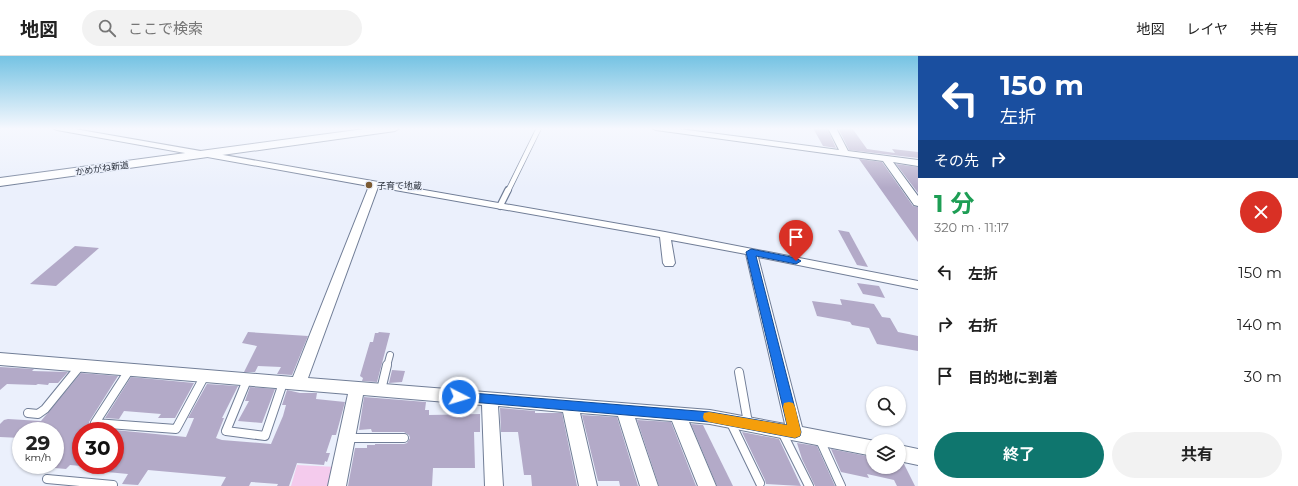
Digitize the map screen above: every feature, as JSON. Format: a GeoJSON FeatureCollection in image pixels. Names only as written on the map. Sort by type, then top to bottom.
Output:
{"type":"FeatureCollection","features":[{"type":"Feature","properties":{"kind":"street"},"geometry":{"type":"LineString","coordinates":[[173,148],[665,235],[918,285]]}},
{"type":"Feature","properties":{"kind":"street","name":"かめがね新道"},"geometry":{"type":"LineString","coordinates":[[0,182],[250,148]]}},
{"type":"Feature","properties":{"kind":"street"},"geometry":{"type":"LineString","coordinates":[[812,148],[918,163]]}},
{"type":"Feature","properties":{"kind":"street"},"geometry":{"type":"LineString","coordinates":[[842,148],[845,153]]}},
{"type":"Feature","properties":{"kind":"street"},"geometry":{"type":"LineString","coordinates":[[885,158],[918,202]]}},
{"type":"Feature","properties":{"kind":"street"},"geometry":{"type":"LineString","coordinates":[[290,384],[374,184]]}},
{"type":"Feature","properties":{"kind":"street"},"geometry":{"type":"LineString","coordinates":[[665,235],[669,263]]}},
{"type":"Feature","properties":{"kind":"street"},"geometry":{"type":"LineString","coordinates":[[751,252],[788,431]]}},
{"type":"Feature","properties":{"kind":"street"},"geometry":{"type":"LineString","coordinates":[[0,360],[130,369],[204,377],[677,414],[748,423],[866,447]]}},
{"type":"Feature","properties":{"kind":"street"},"geometry":{"type":"LineString","coordinates":[[337,486],[357,388]]}},
{"type":"Feature","properties":{"kind":"street"},"geometry":{"type":"LineString","coordinates":[[490,399],[494,486]]}},
{"type":"Feature","properties":{"kind":"street"},"geometry":{"type":"LineString","coordinates":[[570,405],[588,486]]}},
{"type":"Feature","properties":{"kind":"street"},"geometry":{"type":"LineString","coordinates":[[624,409],[649,486]]}},
{"type":"Feature","properties":{"kind":"street"},"geometry":{"type":"LineString","coordinates":[[677,414],[707,486]]}},
{"type":"Feature","properties":{"kind":"street"},"geometry":{"type":"LineString","coordinates":[[906,454],[918,457]]}},
{"type":"Feature","properties":{"kind":"lane"},"geometry":{"type":"LineString","coordinates":[[500,206],[529,148]]}},
{"type":"Feature","properties":{"kind":"lane"},"geometry":{"type":"LineString","coordinates":[[381,390],[390,355]]}},
{"type":"Feature","properties":{"kind":"lane"},"geometry":{"type":"LineString","coordinates":[[28,413],[38,414],[45,409],[81,366]]}},
{"type":"Feature","properties":{"kind":"lane"},"geometry":{"type":"LineString","coordinates":[[130,369],[95,423],[176,429],[204,377]]}},
{"type":"Feature","properties":{"kind":"lane"},"geometry":{"type":"LineString","coordinates":[[739,372],[748,423]]}},
{"type":"Feature","properties":{"kind":"lane"},"geometry":{"type":"LineString","coordinates":[[247,380],[226,431],[266,436],[290,384]]}},
{"type":"Feature","properties":{"kind":"lane"},"geometry":{"type":"LineString","coordinates":[[729,420],[760,483]]}},
{"type":"Feature","properties":{"kind":"lane"},"geometry":{"type":"LineString","coordinates":[[788,431],[809,486]]}},
{"type":"Feature","properties":{"kind":"lane"},"geometry":{"type":"LineString","coordinates":[[819,437],[841,486]]}},
{"type":"Feature","properties":{"kind":"lane"},"geometry":{"type":"LineString","coordinates":[[347,438],[404,438]]}},
{"type":"Feature","properties":{"kind":"lane"},"geometry":{"type":"LineString","coordinates":[[47,479],[113,486]]}},
{"type":"Feature","properties":{"kind":"shaded area"},"geometry":{"type":"Polygon","coordinates":[[[297,465],[337,467],[332,486],[291,486],[297,465]]]}},
{"type":"Feature","properties":{"kind":"building"},"geometry":{"type":"Polygon","coordinates":[[[848,148],[866,148],[895,153],[892,149],[918,152],[918,158],[849,150],[848,148]]]}},
{"type":"Feature","properties":{"kind":"building"},"geometry":{"type":"Polygon","coordinates":[[[859,159],[882,162],[913,206],[918,207],[918,242],[859,159]]]}},
{"type":"Feature","properties":{"kind":"building"},"geometry":{"type":"Polygon","coordinates":[[[896,164],[918,167],[918,193],[896,164]]]}},
{"type":"Feature","properties":{"kind":"building"},"geometry":{"type":"Polygon","coordinates":[[[838,230],[849,232],[868,267],[857,265],[838,230]]]}},
{"type":"Feature","properties":{"kind":"building"},"geometry":{"type":"Polygon","coordinates":[[[75,246],[99,248],[56,286],[30,284],[75,246]]]}},
{"type":"Feature","properties":{"kind":"building"},"geometry":{"type":"Polygon","coordinates":[[[857,283],[879,286],[885,298],[863,294],[857,283]]]}},
{"type":"Feature","properties":{"kind":"building"},"geometry":{"type":"Polygon","coordinates":[[[840,299],[874,304],[882,317],[890,318],[898,332],[918,336],[918,351],[877,344],[869,328],[852,325],[850,322],[817,316],[812,301],[842,305],[840,299]]]}},
{"type":"Feature","properties":{"kind":"building"},"geometry":{"type":"Polygon","coordinates":[[[248,332],[308,336],[292,375],[277,374],[281,367],[258,366],[255,372],[244,372],[257,346],[242,343],[248,332]]]}},
{"type":"Feature","properties":{"kind":"building"},"geometry":{"type":"Polygon","coordinates":[[[375,333],[390,333],[377,382],[362,381],[363,378],[360,376],[370,342],[373,342],[375,333]]]}},
{"type":"Feature","properties":{"kind":"building"},"geometry":{"type":"Polygon","coordinates":[[[0,367],[34,369],[32,371],[68,372],[58,383],[49,383],[48,385],[7,384],[0,390],[0,367]]]}},
{"type":"Feature","properties":{"kind":"building"},"geometry":{"type":"Polygon","coordinates":[[[392,370],[405,371],[402,382],[389,383],[392,370]]]}},
{"type":"Feature","properties":{"kind":"building"},"geometry":{"type":"Polygon","coordinates":[[[81,373],[118,376],[89,422],[72,422],[72,465],[70,465],[66,469],[64,469],[64,422],[12,422],[12,438],[0,437],[0,424],[4,420],[41,421],[81,373]]]}},
{"type":"Feature","properties":{"kind":"building"},"geometry":{"type":"Polygon","coordinates":[[[131,377],[194,383],[175,418],[158,418],[161,414],[124,411],[119,419],[105,418],[131,377]]]}},
{"type":"Feature","properties":{"kind":"building"},"geometry":{"type":"Polygon","coordinates":[[[207,384],[238,386],[222,418],[224,418],[216,438],[222,440],[271,444],[283,416],[286,405],[282,405],[287,390],[300,393],[317,393],[316,399],[345,402],[336,435],[332,435],[326,453],[330,453],[327,462],[325,461],[324,465],[297,463],[289,486],[277,486],[278,484],[251,482],[249,486],[221,486],[226,477],[148,470],[138,485],[122,484],[128,474],[124,474],[124,431],[186,437],[194,418],[188,418],[207,384]]]}},
{"type":"Feature","properties":{"kind":"building"},"geometry":{"type":"Polygon","coordinates":[[[250,387],[275,389],[262,423],[238,421],[249,401],[245,401],[250,387]]]}},
{"type":"Feature","properties":{"kind":"building"},"geometry":{"type":"Polygon","coordinates":[[[364,397],[426,402],[425,410],[429,410],[429,415],[480,414],[480,432],[474,432],[475,468],[433,468],[432,486],[348,486],[355,448],[367,448],[367,445],[375,444],[404,444],[407,443],[410,438],[409,435],[404,432],[372,432],[371,429],[359,430],[364,397]]]}},
{"type":"Feature","properties":{"kind":"building"},"geometry":{"type":"Polygon","coordinates":[[[500,408],[535,411],[535,413],[562,413],[577,486],[532,486],[531,475],[524,475],[518,432],[501,432],[500,408]]]}},
{"type":"Feature","properties":{"kind":"building"},"geometry":{"type":"Polygon","coordinates":[[[582,415],[617,417],[638,486],[620,486],[619,481],[598,481],[582,415]]]}},
{"type":"Feature","properties":{"kind":"building"},"geometry":{"type":"Polygon","coordinates":[[[637,420],[671,422],[696,486],[659,486],[637,420]]]}},
{"type":"Feature","properties":{"kind":"building"},"geometry":{"type":"Polygon","coordinates":[[[691,424],[703,425],[733,486],[717,486],[691,424]]]}},
{"type":"Feature","properties":{"kind":"building"},"geometry":{"type":"Polygon","coordinates":[[[742,432],[779,439],[801,486],[766,484],[742,432]]]}},
{"type":"Feature","properties":{"kind":"building"},"geometry":{"type":"Polygon","coordinates":[[[797,443],[817,446],[835,486],[815,486],[802,459],[797,443]]]}},
{"type":"Feature","properties":{"kind":"building"},"geometry":{"type":"Polygon","coordinates":[[[831,449],[866,456],[866,474],[869,478],[841,472],[831,449]]]}},
{"type":"Feature","properties":{"kind":"building"},"geometry":{"type":"Polygon","coordinates":[[[906,468],[915,486],[897,486],[894,480],[867,474],[906,474],[906,468]]]}},
{"type":"Feature","properties":{"kind":"slow traffic"},"geometry":{"type":"LineString","coordinates":[[709,417],[795,432],[789,407]]}},
{"type":"Feature","properties":{"kind":"place","name":"子育て地蔵"},"geometry":{"type":"Point","coordinates":[369,185]}},
{"type":"Feature","properties":{"kind":"route"},"geometry":{"type":"LineString","coordinates":[[459,397],[710,417],[795,432],[751,252],[796,261]]}}]}
